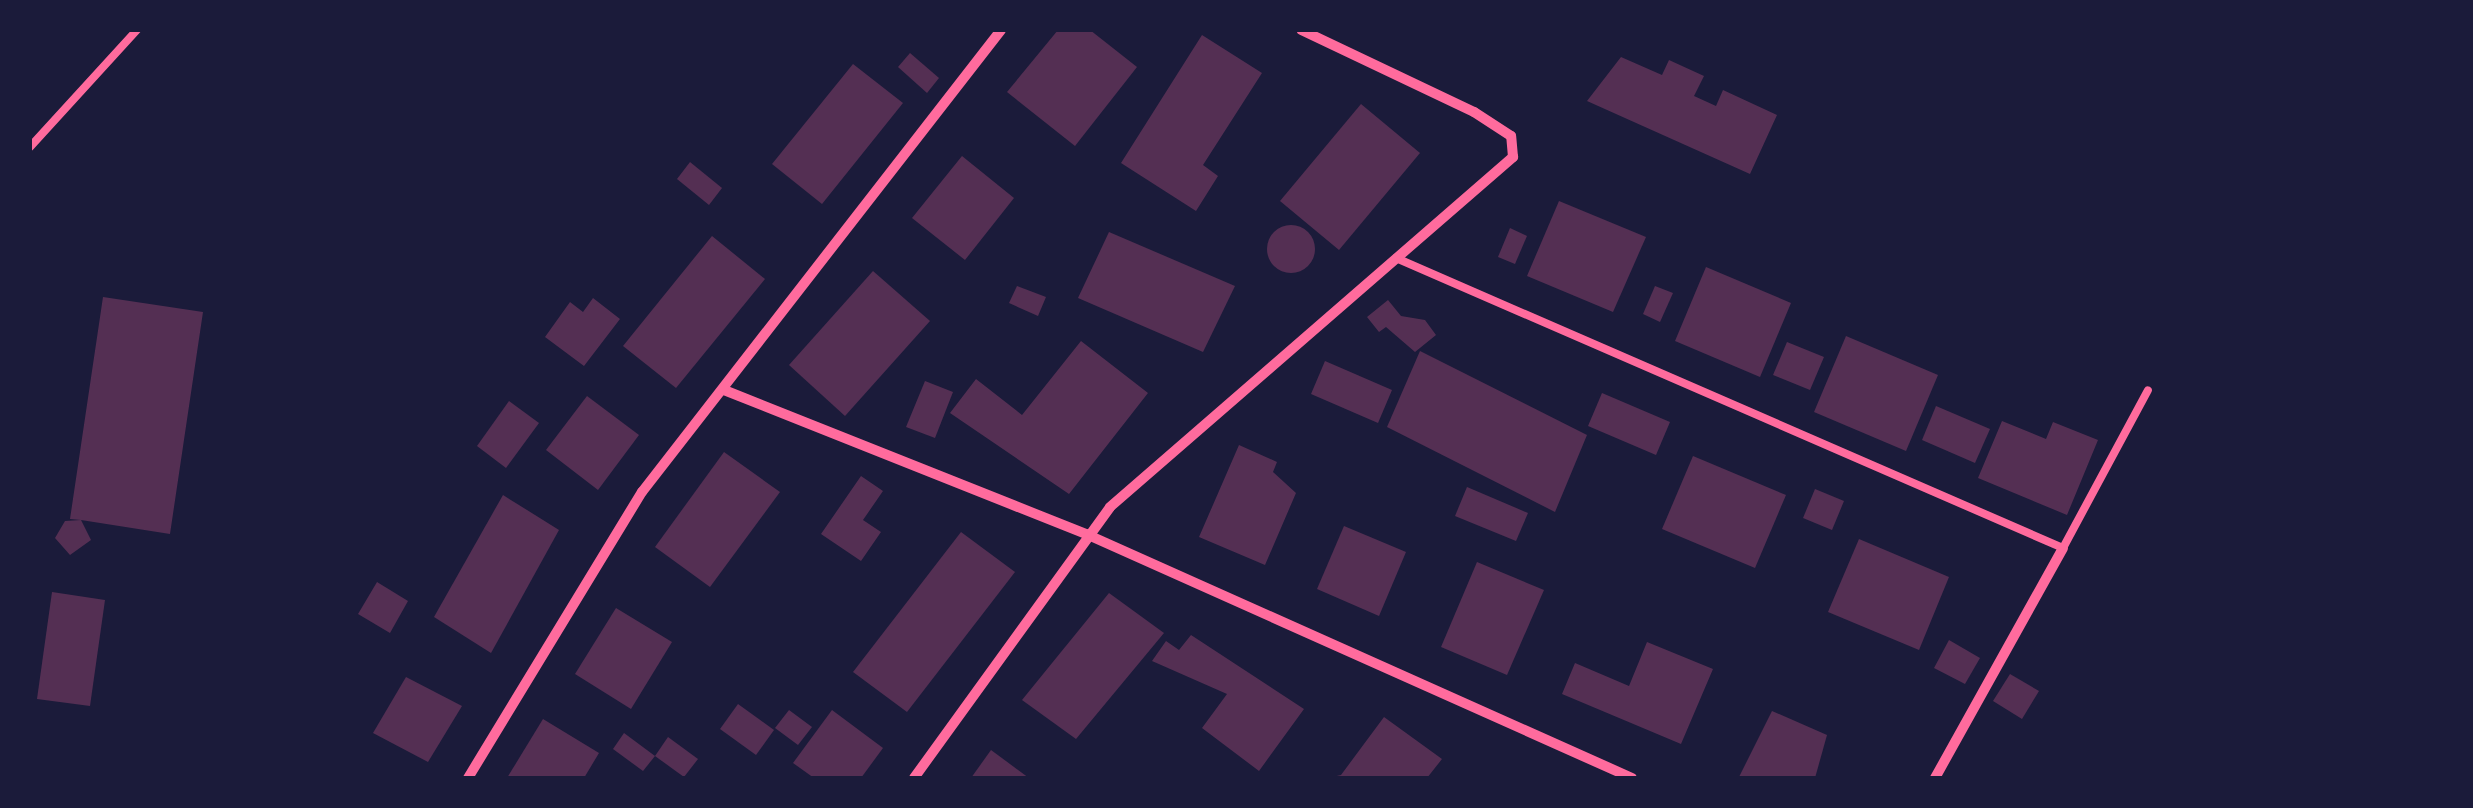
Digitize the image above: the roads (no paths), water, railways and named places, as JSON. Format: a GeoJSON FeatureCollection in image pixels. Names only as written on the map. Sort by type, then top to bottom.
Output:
{"type":"FeatureCollection","features":[{"type":"Feature","properties":{"kind":"street"},"geometry":{"type":"LineString","coordinates":[[468,778],[566,606],[724,390],[1001,30]]}},
{"type":"Feature","properties":{"kind":"street"},"geometry":{"type":"LineString","coordinates":[[914,778],[1086,534],[1143,473],[1514,157],[1510,136],[1474,112],[1301,30]]}},
{"type":"Feature","properties":{"kind":"street"},"geometry":{"type":"LineString","coordinates":[[724,390],[1086,534],[1632,778]]}},
{"type":"Feature","properties":{"kind":"street"},"geometry":{"type":"LineString","coordinates":[[1935,778],[2064,548]]}},
{"type":"Feature","properties":{"kind":"lane"},"geometry":{"type":"LineString","coordinates":[[30,148],[138,30]]}},
{"type":"Feature","properties":{"kind":"lane"},"geometry":{"type":"LineString","coordinates":[[1396,258],[2064,548],[2148,390]]}}]}
